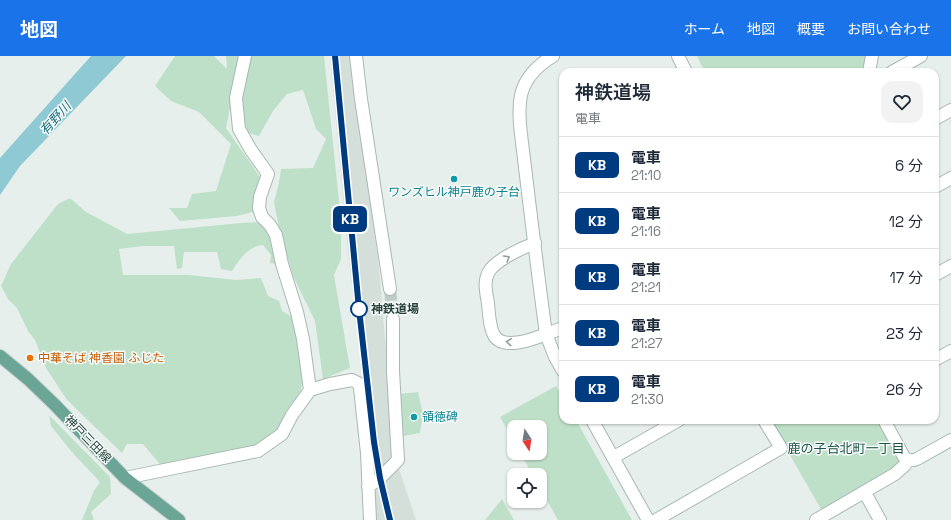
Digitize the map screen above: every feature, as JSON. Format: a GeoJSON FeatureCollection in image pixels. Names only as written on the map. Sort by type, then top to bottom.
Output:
{"type":"FeatureCollection","features":[{"type":"Feature","properties":{"kind":"main road","name":"神戸三田線"},"geometry":{"type":"LineString","coordinates":[[0,356],[28,379],[55,405],[125,478],[179,520]]}},
{"type":"Feature","properties":{"kind":"street"},"geometry":{"type":"LineString","coordinates":[[245,56],[236,98],[239,129],[251,150],[268,174],[260,197],[259,208],[262,217],[270,225],[276,235],[303,339],[310,390]]}},
{"type":"Feature","properties":{"kind":"street"},"geometry":{"type":"LineString","coordinates":[[356,56],[361,99],[390,289]]}},
{"type":"Feature","properties":{"kind":"street"},"geometry":{"type":"LineString","coordinates":[[553,56],[541,63],[531,75],[520,100],[520,116],[546,334],[559,364]]}},
{"type":"Feature","properties":{"kind":"street"},"geometry":{"type":"LineString","coordinates":[[678,56],[684,68]]}},
{"type":"Feature","properties":{"kind":"street"},"geometry":{"type":"LineString","coordinates":[[870,68],[872,56]]}},
{"type":"Feature","properties":{"kind":"street"},"geometry":{"type":"LineString","coordinates":[[899,68],[920,56]]}},
{"type":"Feature","properties":{"kind":"street"},"geometry":{"type":"LineString","coordinates":[[939,118],[951,110]]}},
{"type":"Feature","properties":{"kind":"street"},"geometry":{"type":"LineString","coordinates":[[939,185],[951,178]]}},
{"type":"Feature","properties":{"kind":"street"},"geometry":{"type":"LineString","coordinates":[[535,243],[524,247],[494,265],[490,271],[486,280],[493,334],[500,341],[517,343],[559,329]]}},
{"type":"Feature","properties":{"kind":"street"},"geometry":{"type":"LineString","coordinates":[[939,273],[951,266]]}},
{"type":"Feature","properties":{"kind":"street"},"geometry":{"type":"LineString","coordinates":[[368,487],[380,478],[398,460],[393,371],[393,320]]}},
{"type":"Feature","properties":{"kind":"street"},"geometry":{"type":"LineString","coordinates":[[939,358],[951,351]]}},
{"type":"Feature","properties":{"kind":"street"},"geometry":{"type":"LineString","coordinates":[[125,478],[258,451],[282,434],[292,415],[310,390],[330,384],[355,381],[358,383],[360,388],[367,453],[370,520]]}},
{"type":"Feature","properties":{"kind":"street"},"geometry":{"type":"LineString","coordinates":[[594,424],[648,520]]}},
{"type":"Feature","properties":{"kind":"street"},"geometry":{"type":"LineString","coordinates":[[614,458],[672,424]]}},
{"type":"Feature","properties":{"kind":"street"},"geometry":{"type":"LineString","coordinates":[[656,520],[781,448],[766,424]]}},
{"type":"Feature","properties":{"kind":"street"},"geometry":{"type":"LineString","coordinates":[[886,424],[907,460],[912,461],[917,459],[951,440]]}},
{"type":"Feature","properties":{"kind":"street"},"geometry":{"type":"LineString","coordinates":[[816,520],[865,493],[895,474],[905,466],[907,460]]}},
{"type":"Feature","properties":{"kind":"street"},"geometry":{"type":"LineString","coordinates":[[865,493],[880,520]]}},
{"type":"Feature","properties":{"kind":"shaded area"},"geometry":{"type":"Polygon","coordinates":[[[330,56],[351,56],[379,268],[395,454],[394,460],[374,475],[348,251],[330,56]]]}},
{"type":"Feature","properties":{"kind":"shaded area"},"geometry":{"type":"Polygon","coordinates":[[[399,469],[416,520],[376,520],[374,494],[377,487],[399,469]]]}},
{"type":"Feature","properties":{"kind":"green space"},"geometry":{"type":"Polygon","coordinates":[[[175,56],[214,56],[227,69],[226,56],[324,56],[341,221],[341,259],[334,275],[350,368],[323,379],[315,321],[293,276],[278,223],[274,202],[281,169],[313,168],[326,139],[316,129],[303,90],[287,94],[273,111],[259,136],[248,133],[241,109],[231,103],[226,128],[262,180],[256,211],[237,216],[180,221],[169,208],[187,208],[192,194],[216,191],[231,144],[199,112],[171,101],[155,86],[175,56]]]}},
{"type":"Feature","properties":{"kind":"green space"},"geometry":{"type":"Polygon","coordinates":[[[697,56],[870,56],[867,68],[703,68],[697,56]]]}},
{"type":"Feature","properties":{"kind":"green space"},"geometry":{"type":"Polygon","coordinates":[[[70,198],[86,212],[127,234],[263,222],[275,240],[276,264],[270,263],[271,255],[263,245],[249,251],[241,258],[232,271],[221,269],[217,252],[184,252],[182,268],[177,269],[174,246],[143,246],[119,249],[123,275],[189,275],[236,280],[261,278],[268,296],[279,301],[282,311],[296,319],[302,381],[300,397],[280,431],[258,445],[162,467],[143,444],[127,444],[122,453],[67,400],[46,368],[35,340],[28,331],[17,308],[8,299],[1,286],[11,264],[58,204],[70,198]]]}},
{"type":"Feature","properties":{"kind":"green space"},"geometry":{"type":"Polygon","coordinates":[[[556,386],[559,391],[559,424],[578,424],[632,520],[558,520],[547,500],[547,468],[529,468],[524,460],[547,460],[547,420],[507,420],[507,430],[500,417],[556,386]]]}},
{"type":"Feature","properties":{"kind":"green space"},"geometry":{"type":"Polygon","coordinates":[[[418,392],[423,414],[420,433],[403,436],[399,394],[418,392]]]}},
{"type":"Feature","properties":{"kind":"green space"},"geometry":{"type":"Polygon","coordinates":[[[49,415],[110,477],[111,494],[91,512],[94,520],[82,520],[94,491],[100,482],[71,451],[51,426],[49,415]]]}},
{"type":"Feature","properties":{"kind":"green space"},"geometry":{"type":"Polygon","coordinates":[[[772,424],[879,424],[903,464],[822,511],[772,424]]]}},
{"type":"Feature","properties":{"kind":"green space"},"geometry":{"type":"Polygon","coordinates":[[[502,499],[514,520],[485,520],[502,499]]]}},
{"type":"Feature","properties":{"kind":"water","name":"有野川"},"geometry":{"type":"Polygon","coordinates":[[[91,56],[126,56],[20,166],[0,195],[0,158],[91,56]]]}},
{"type":"Feature","properties":{"kind":"tunnel"},"geometry":{"type":"LineString","coordinates":[[390,289],[393,319]]}},
{"type":"Feature","properties":{"kind":"railway"},"geometry":{"type":"LineString","coordinates":[[335,56],[359,309],[374,442],[380,478],[390,520]]}},
{"type":"Feature","properties":{"kind":"train","name":"KB"},"geometry":{"type":"LineString","coordinates":[[335,56],[351,233],[374,442],[380,478],[390,520]]}},
{"type":"Feature","properties":{"kind":"place","name":"ワンズヒル神戸鹿の子台"},"geometry":{"type":"Point","coordinates":[454,179]}},
{"type":"Feature","properties":{"kind":"place","name":"神鉄道場"},"geometry":{"type":"Point","coordinates":[359,309]}},
{"type":"Feature","properties":{"kind":"place","name":"中華そば 神香園 ふじた"},"geometry":{"type":"Point","coordinates":[30,358]}},
{"type":"Feature","properties":{"kind":"place","name":"領徳碑"},"geometry":{"type":"Point","coordinates":[414,417]}},
{"type":"Feature","properties":{"kind":"district","name":"鹿の子台北町一丁目"},"geometry":{"type":"Point","coordinates":[846,448]}}]}
